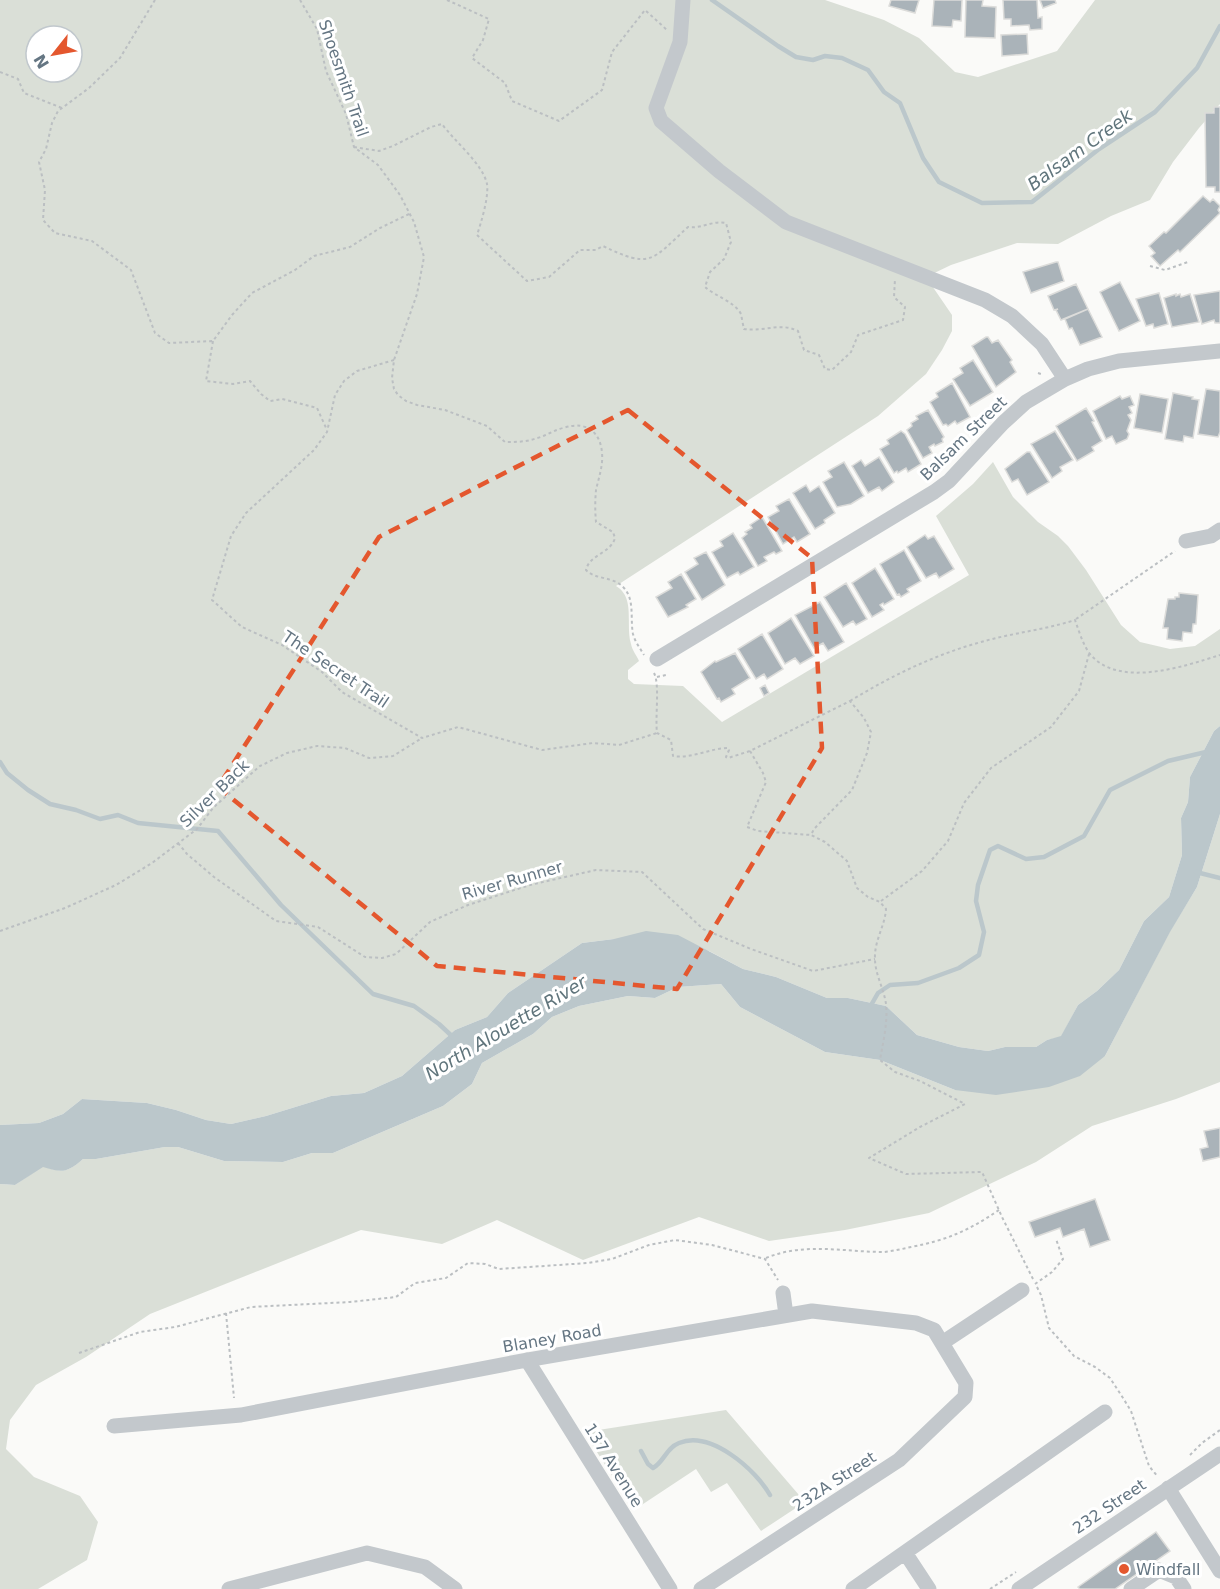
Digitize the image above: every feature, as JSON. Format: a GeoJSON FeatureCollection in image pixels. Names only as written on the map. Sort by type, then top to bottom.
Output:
{"type":"FeatureCollection","features":[{"type":"Feature","properties":{"kind":"street"},"geometry":{"type":"LineString","coordinates":[[683,0],[680,42],[656,108],[661,121],[719,171],[786,222],[985,300],[1012,316],[1042,344],[1065,379]]}},
{"type":"Feature","properties":{"kind":"street","name":"Balsam Street"},"geometry":{"type":"LineString","coordinates":[[652,662],[934,492],[949,481],[1003,423],[1026,402],[1065,379],[1088,369],[1119,361],[1220,351]]}},
{"type":"Feature","properties":{"kind":"street"},"geometry":{"type":"LineString","coordinates":[[1186,541],[1211,536],[1220,530]]}},
{"type":"Feature","properties":{"kind":"street"},"geometry":{"type":"LineString","coordinates":[[942,1343],[1029,1287]]}},
{"type":"Feature","properties":{"kind":"street"},"geometry":{"type":"LineString","coordinates":[[783,1293],[786,1315]]}},
{"type":"Feature","properties":{"kind":"street","name":"Blaney Road"},"geometry":{"type":"LineString","coordinates":[[114,1426],[241,1415],[527,1360],[812,1311],[916,1323],[934,1330],[966,1383]]}},
{"type":"Feature","properties":{"kind":"street","name":"137 Avenue"},"geometry":{"type":"LineString","coordinates":[[527,1360],[670,1589]]}},
{"type":"Feature","properties":{"kind":"street","name":"232A Street"},"geometry":{"type":"LineString","coordinates":[[701,1589],[899,1460],[965,1397],[966,1383]]}},
{"type":"Feature","properties":{"kind":"street"},"geometry":{"type":"LineString","coordinates":[[853,1589],[906,1554],[1105,1412]]}},
{"type":"Feature","properties":{"kind":"street","name":"232 Street"},"geometry":{"type":"LineString","coordinates":[[1019,1589],[1220,1454]]}},
{"type":"Feature","properties":{"kind":"street"},"geometry":{"type":"LineString","coordinates":[[1168,1488],[1220,1571]]}},
{"type":"Feature","properties":{"kind":"street"},"geometry":{"type":"LineString","coordinates":[[229,1589],[367,1553],[425,1566],[455,1589]]}},
{"type":"Feature","properties":{"kind":"street"},"geometry":{"type":"LineString","coordinates":[[906,1554],[929,1589]]}},
{"type":"Feature","properties":{"kind":"street"},"geometry":{"type":"LineString","coordinates":[[1131,1589],[1159,1570],[1176,1577],[1184,1589]]}},
{"type":"Feature","properties":{"kind":"path"},"geometry":{"type":"LineString","coordinates":[[155,0],[120,58],[89,88],[58,111],[52,123],[46,149],[39,162],[45,190],[43,220],[55,233],[92,241],[131,270],[155,333],[169,343],[213,341]]}},
{"type":"Feature","properties":{"kind":"path","name":"Shoesmith Trail"},"geometry":{"type":"LineString","coordinates":[[300,0],[316,29],[326,71],[346,114],[354,147],[378,165],[400,195],[424,257],[417,294],[394,360],[392,378],[398,395],[417,405],[445,410],[487,426],[505,442],[537,439],[565,427],[587,427],[597,435],[602,463],[596,491],[596,522],[613,532],[615,538],[611,546],[590,561],[586,570],[592,575],[618,582],[627,591],[634,637],[652,662],[656,677],[657,733]]}},
{"type":"Feature","properties":{"kind":"path"},"geometry":{"type":"LineString","coordinates":[[447,0],[489,19],[483,40],[471,58],[505,83],[512,101],[559,121],[602,90],[612,52],[645,10],[680,42]]}},
{"type":"Feature","properties":{"kind":"path"},"geometry":{"type":"LineString","coordinates":[[0,72],[18,80],[24,93],[62,108]]}},
{"type":"Feature","properties":{"kind":"path"},"geometry":{"type":"LineString","coordinates":[[354,147],[379,151],[442,124],[471,158],[487,184],[484,214],[477,235],[527,281],[549,278],[580,250],[596,250],[603,246],[628,258],[655,257],[688,227],[697,228],[718,221],[726,223],[730,242],[724,258],[710,272],[705,287],[735,307],[741,315],[744,329],[757,331],[786,325],[798,331],[804,350],[819,355],[825,369],[832,370],[851,352],[858,335],[903,320],[905,307],[894,297],[896,265]]}},
{"type":"Feature","properties":{"kind":"path"},"geometry":{"type":"LineString","coordinates":[[327,432],[317,408],[282,399],[270,401],[250,381],[233,384],[206,381],[213,341],[252,293],[295,270],[314,256],[350,247],[380,228],[409,214]]}},
{"type":"Feature","properties":{"kind":"path"},"geometry":{"type":"LineString","coordinates":[[1150,266],[1165,270],[1188,262]]}},
{"type":"Feature","properties":{"kind":"path","name":"The Secret Trail"},"geometry":{"type":"LineString","coordinates":[[394,360],[357,371],[344,381],[335,395],[327,432],[314,450],[246,513],[231,536],[212,600],[242,627],[282,645],[322,672],[342,692],[422,738]]}},
{"type":"Feature","properties":{"kind":"path"},"geometry":{"type":"LineString","coordinates":[[422,738],[458,727],[542,750],[592,743],[618,745],[657,733],[671,740],[673,756],[700,754],[728,748],[726,757],[728,758],[750,751],[781,734],[806,725],[885,680],[941,654],[990,639],[1051,628],[1075,620],[1168,558],[1186,541]]}},
{"type":"Feature","properties":{"kind":"path"},"geometry":{"type":"LineString","coordinates":[[1075,620],[1089,654],[1100,663],[1122,672],[1157,672],[1220,655]]}},
{"type":"Feature","properties":{"kind":"path"},"geometry":{"type":"LineString","coordinates":[[880,902],[922,871],[948,841],[964,803],[991,768],[1051,727],[1079,691],[1089,654]]}},
{"type":"Feature","properties":{"kind":"path"},"geometry":{"type":"LineString","coordinates":[[656,677],[666,675]]}},
{"type":"Feature","properties":{"kind":"path"},"geometry":{"type":"LineString","coordinates":[[811,835],[814,829],[852,790],[867,753],[871,732],[864,718],[850,701]]}},
{"type":"Feature","properties":{"kind":"path","name":"Silver Back"},"geometry":{"type":"LineString","coordinates":[[0,931],[65,908],[116,885],[197,829],[213,808],[260,766],[288,753],[317,746],[345,748],[369,758],[393,756],[422,738]]}},
{"type":"Feature","properties":{"kind":"path"},"geometry":{"type":"LineString","coordinates":[[750,751],[763,772],[766,782],[747,827],[758,831],[811,835],[837,850],[848,861],[857,888],[868,897],[880,902],[886,909],[875,959],[886,1006],[880,1060],[895,1072],[920,1081],[965,1104],[920,1127],[869,1158],[906,1174],[982,1172],[1029,1287],[1041,1295],[1049,1328],[1074,1356],[1110,1378],[1131,1411],[1149,1466],[1168,1488]]}},
{"type":"Feature","properties":{"kind":"path","name":"River Runner"},"geometry":{"type":"LineString","coordinates":[[178,843],[187,854],[214,877],[276,921],[318,927],[365,957],[382,958],[396,954],[430,922],[468,904],[530,885],[596,870],[642,872],[703,929],[813,971],[875,959]]}},
{"type":"Feature","properties":{"kind":"path"},"geometry":{"type":"LineString","coordinates":[[79,1353],[140,1332],[175,1327],[251,1307],[350,1302],[396,1297],[415,1283],[446,1278],[468,1263],[485,1264],[499,1269],[588,1263],[612,1259],[666,1240],[688,1240],[765,1259],[782,1251],[806,1248],[887,1252],[939,1241],[973,1228],[999,1210]]}},
{"type":"Feature","properties":{"kind":"path"},"geometry":{"type":"LineString","coordinates":[[1029,1287],[1052,1272],[1063,1259],[1056,1239]]}},
{"type":"Feature","properties":{"kind":"path"},"geometry":{"type":"LineString","coordinates":[[765,1259],[774,1271],[783,1293]]}},
{"type":"Feature","properties":{"kind":"path"},"geometry":{"type":"LineString","coordinates":[[226,1313],[234,1398]]}},
{"type":"Feature","properties":{"kind":"path"},"geometry":{"type":"LineString","coordinates":[[1202,1443],[1220,1430]]}},
{"type":"Feature","properties":{"kind":"highlighted area"},"geometry":{"type":"Polygon","coordinates":[[[628,410],[812,558],[822,748],[677,989],[437,966],[218,787],[379,537],[628,410]]]}},
{"type":"Feature","properties":{"kind":"shaded area"},"geometry":{"type":"Polygon","coordinates":[[[0,0],[825,0],[884,20],[919,38],[955,72],[978,77],[1057,51],[1095,0],[1220,0],[1220,104],[1173,162],[1150,200],[1111,216],[1058,244],[1017,243],[951,265],[926,277],[952,315],[952,331],[926,374],[878,416],[616,586],[626,597],[629,612],[629,637],[639,661],[628,670],[628,679],[634,684],[683,686],[722,722],[969,575],[936,516],[973,484],[993,462],[1013,497],[1038,522],[1068,546],[1121,625],[1140,642],[1170,649],[1195,646],[1220,629],[1220,726],[1214,731],[1190,777],[1188,802],[1181,818],[1182,855],[1169,897],[1144,921],[1119,970],[1078,1005],[1061,1037],[1047,1040],[1036,1047],[1005,1047],[988,1051],[959,1047],[917,1035],[886,1006],[848,998],[827,998],[776,977],[743,969],[709,951],[614,939],[582,943],[508,993],[487,1017],[455,1030],[402,1076],[364,1093],[331,1096],[231,1124],[206,1120],[147,1103],[82,1099],[63,1114],[39,1123],[0,1125],[0,0]]]}},
{"type":"Feature","properties":{"kind":"shaded area"},"geometry":{"type":"Polygon","coordinates":[[[1220,814],[1220,1082],[1092,1126],[1036,1162],[929,1213],[845,1230],[769,1241],[699,1217],[583,1260],[497,1220],[442,1244],[361,1230],[150,1314],[86,1357],[36,1385],[10,1420],[6,1449],[34,1477],[80,1496],[98,1522],[87,1560],[38,1589],[0,1589],[0,1184],[15,1185],[43,1166],[64,1170],[73,1167],[83,1159],[96,1159],[165,1147],[178,1147],[224,1161],[283,1162],[312,1153],[333,1153],[443,1106],[472,1084],[482,1063],[533,1034],[552,1017],[579,1006],[628,996],[655,998],[678,987],[721,984],[740,1007],[825,1052],[880,1060],[955,1090],[1105,1056],[1170,931],[1197,887],[1220,814]]]}},
{"type":"Feature","properties":{"kind":"shaded area"},"geometry":{"type":"Polygon","coordinates":[[[726,1410],[805,1502],[761,1531],[727,1483],[711,1492],[696,1469],[634,1510],[586,1435],[592,1431],[726,1410]]]}},
{"type":"Feature","properties":{"kind":"water","name":"North Alouette River"},"geometry":{"type":"Polygon","coordinates":[[[1220,726],[1220,814],[1197,887],[1170,932],[1105,1056],[1080,1076],[1049,1087],[996,1095],[955,1090],[880,1060],[825,1052],[740,1007],[721,984],[678,987],[655,998],[628,996],[579,1006],[552,1017],[533,1034],[482,1063],[472,1084],[443,1106],[333,1153],[312,1153],[283,1162],[224,1161],[178,1147],[165,1147],[96,1159],[83,1159],[73,1167],[64,1170],[43,1167],[15,1185],[0,1184],[0,1125],[39,1123],[63,1114],[82,1099],[147,1103],[206,1120],[231,1124],[331,1096],[364,1093],[402,1076],[455,1030],[487,1017],[508,993],[582,943],[614,939],[646,931],[678,935],[743,969],[776,977],[827,998],[848,998],[886,1006],[917,1035],[959,1047],[988,1051],[1005,1047],[1036,1047],[1047,1040],[1061,1036],[1078,1005],[1119,970],[1144,921],[1169,897],[1182,855],[1181,818],[1188,802],[1190,777],[1214,731],[1220,726]]]}},
{"type":"Feature","properties":{"kind":"building"},"geometry":{"type":"Polygon","coordinates":[[[891,0],[919,0],[915,13],[889,6],[891,0]]]}},
{"type":"Feature","properties":{"kind":"building"},"geometry":{"type":"Polygon","coordinates":[[[934,0],[962,0],[961,21],[953,20],[952,27],[932,26],[934,0]]]}},
{"type":"Feature","properties":{"kind":"building"},"geometry":{"type":"Polygon","coordinates":[[[966,0],[983,0],[982,6],[996,7],[995,38],[965,37],[966,0]]]}},
{"type":"Feature","properties":{"kind":"building"},"geometry":{"type":"Polygon","coordinates":[[[1003,0],[1037,0],[1038,18],[1042,17],[1042,29],[1030,30],[1029,25],[1011,26],[1011,19],[1004,19],[1003,0]]]}},
{"type":"Feature","properties":{"kind":"building"},"geometry":{"type":"Polygon","coordinates":[[[1040,0],[1055,0],[1056,3],[1043,8],[1040,0]]]}},
{"type":"Feature","properties":{"kind":"building"},"geometry":{"type":"Polygon","coordinates":[[[1027,34],[1028,54],[1002,56],[1001,35],[1027,34]]]}},
{"type":"Feature","properties":{"kind":"building"},"geometry":{"type":"Polygon","coordinates":[[[1214,107],[1220,107],[1220,192],[1215,192],[1215,187],[1206,187],[1205,113],[1214,113],[1214,107]]]}},
{"type":"Feature","properties":{"kind":"building"},"geometry":{"type":"Polygon","coordinates":[[[1203,196],[1210,202],[1213,199],[1220,206],[1218,210],[1220,213],[1180,252],[1178,250],[1160,266],[1151,256],[1155,253],[1149,246],[1164,232],[1166,233],[1203,196]]]}},
{"type":"Feature","properties":{"kind":"building"},"geometry":{"type":"Polygon","coordinates":[[[1058,262],[1064,281],[1031,293],[1023,272],[1058,262]]]}},
{"type":"Feature","properties":{"kind":"building"},"geometry":{"type":"Polygon","coordinates":[[[1120,282],[1140,321],[1119,331],[1100,292],[1120,282]]]}},
{"type":"Feature","properties":{"kind":"building"},"geometry":{"type":"Polygon","coordinates":[[[1076,284],[1088,309],[1061,320],[1056,310],[1058,309],[1054,310],[1048,296],[1076,284]]]}},
{"type":"Feature","properties":{"kind":"building"},"geometry":{"type":"Polygon","coordinates":[[[1220,291],[1220,323],[1215,323],[1214,320],[1202,324],[1194,295],[1220,291]]]}},
{"type":"Feature","properties":{"kind":"building"},"geometry":{"type":"Polygon","coordinates":[[[1159,293],[1168,324],[1154,328],[1153,324],[1146,326],[1136,299],[1159,293]]]}},
{"type":"Feature","properties":{"kind":"building"},"geometry":{"type":"Polygon","coordinates":[[[1176,294],[1176,296],[1180,294],[1181,297],[1190,294],[1199,322],[1172,327],[1164,298],[1176,294]]]}},
{"type":"Feature","properties":{"kind":"building"},"geometry":{"type":"Polygon","coordinates":[[[1088,309],[1102,337],[1080,345],[1065,319],[1088,309]]]}},
{"type":"Feature","properties":{"kind":"building"},"geometry":{"type":"Polygon","coordinates":[[[986,337],[992,343],[998,340],[1012,360],[1010,362],[1016,372],[996,387],[972,346],[986,337]]]}},
{"type":"Feature","properties":{"kind":"building"},"geometry":{"type":"Polygon","coordinates":[[[973,360],[993,392],[970,406],[953,379],[963,373],[960,368],[973,360]]]}},
{"type":"Feature","properties":{"kind":"building"},"geometry":{"type":"Polygon","coordinates":[[[952,383],[970,417],[957,424],[955,421],[948,426],[943,425],[930,402],[938,397],[936,393],[952,383]]]}},
{"type":"Feature","properties":{"kind":"building"},"geometry":{"type":"Polygon","coordinates":[[[1206,389],[1220,391],[1218,437],[1198,434],[1206,389]]]}},
{"type":"Feature","properties":{"kind":"building"},"geometry":{"type":"Polygon","coordinates":[[[1173,393],[1199,400],[1193,438],[1184,436],[1183,442],[1165,439],[1173,393]]]}},
{"type":"Feature","properties":{"kind":"building"},"geometry":{"type":"Polygon","coordinates":[[[1140,394],[1168,399],[1162,433],[1134,428],[1140,394]]]}},
{"type":"Feature","properties":{"kind":"building"},"geometry":{"type":"Polygon","coordinates":[[[1120,396],[1122,399],[1130,396],[1134,405],[1129,407],[1132,413],[1128,415],[1131,420],[1127,439],[1116,444],[1112,436],[1106,439],[1093,411],[1120,396]]]}},
{"type":"Feature","properties":{"kind":"building"},"geometry":{"type":"Polygon","coordinates":[[[1086,408],[1102,441],[1092,447],[1094,451],[1077,461],[1056,426],[1086,408]]]}},
{"type":"Feature","properties":{"kind":"building"},"geometry":{"type":"Polygon","coordinates":[[[928,410],[944,437],[943,442],[929,447],[932,453],[923,458],[907,430],[912,426],[911,423],[918,419],[916,416],[928,410]]]}},
{"type":"Feature","properties":{"kind":"building"},"geometry":{"type":"Polygon","coordinates":[[[901,431],[905,434],[921,464],[908,472],[906,468],[894,473],[880,449],[889,444],[887,440],[901,431]]]}},
{"type":"Feature","properties":{"kind":"building"},"geometry":{"type":"Polygon","coordinates":[[[1055,431],[1073,460],[1060,467],[1062,471],[1052,478],[1031,444],[1055,431]]]}},
{"type":"Feature","properties":{"kind":"building"},"geometry":{"type":"Polygon","coordinates":[[[1030,452],[1049,482],[1027,495],[1018,479],[1012,482],[1005,469],[1030,452]]]}},
{"type":"Feature","properties":{"kind":"building"},"geometry":{"type":"Polygon","coordinates":[[[879,457],[894,482],[882,491],[879,487],[868,493],[852,466],[861,460],[865,466],[879,457]]]}},
{"type":"Feature","properties":{"kind":"building"},"geometry":{"type":"Polygon","coordinates":[[[844,462],[864,496],[851,504],[837,507],[823,482],[832,477],[828,471],[844,462]]]}},
{"type":"Feature","properties":{"kind":"building"},"geometry":{"type":"Polygon","coordinates":[[[806,485],[810,492],[819,486],[835,513],[815,529],[793,493],[806,485]]]}},
{"type":"Feature","properties":{"kind":"building"},"geometry":{"type":"Polygon","coordinates":[[[789,499],[810,534],[797,542],[794,537],[783,544],[768,517],[779,511],[776,506],[789,499]]]}},
{"type":"Feature","properties":{"kind":"building"},"geometry":{"type":"Polygon","coordinates":[[[762,517],[782,551],[764,557],[767,561],[758,566],[742,538],[747,534],[745,532],[752,528],[750,525],[762,517]]]}},
{"type":"Feature","properties":{"kind":"building"},"geometry":{"type":"Polygon","coordinates":[[[733,533],[754,567],[740,575],[738,572],[727,578],[712,552],[723,546],[720,541],[733,533]]]}},
{"type":"Feature","properties":{"kind":"building"},"geometry":{"type":"Polygon","coordinates":[[[925,535],[928,539],[934,536],[954,569],[939,578],[936,573],[926,578],[907,547],[925,535]]]}},
{"type":"Feature","properties":{"kind":"building"},"geometry":{"type":"Polygon","coordinates":[[[904,550],[921,581],[907,589],[909,592],[901,597],[897,595],[880,564],[904,550]]]}},
{"type":"Feature","properties":{"kind":"building"},"geometry":{"type":"Polygon","coordinates":[[[706,552],[725,585],[702,600],[685,572],[698,564],[694,558],[706,552]]]}},
{"type":"Feature","properties":{"kind":"building"},"geometry":{"type":"Polygon","coordinates":[[[875,568],[894,599],[880,605],[884,610],[872,617],[852,583],[875,568]]]}},
{"type":"Feature","properties":{"kind":"building"},"geometry":{"type":"Polygon","coordinates":[[[681,574],[696,599],[686,605],[688,607],[668,617],[656,597],[672,588],[668,582],[681,574]]]}},
{"type":"Feature","properties":{"kind":"building"},"geometry":{"type":"Polygon","coordinates":[[[846,583],[867,619],[856,625],[853,621],[843,627],[824,597],[846,583]]]}},
{"type":"Feature","properties":{"kind":"building"},"geometry":{"type":"Polygon","coordinates":[[[1179,593],[1198,595],[1196,624],[1193,624],[1192,633],[1183,632],[1182,641],[1167,639],[1168,628],[1163,628],[1168,599],[1179,597],[1179,593]]]}},
{"type":"Feature","properties":{"kind":"building"},"geometry":{"type":"Polygon","coordinates":[[[820,602],[844,642],[828,651],[823,643],[814,648],[795,615],[820,602]]]}},
{"type":"Feature","properties":{"kind":"building"},"geometry":{"type":"Polygon","coordinates":[[[791,618],[814,656],[800,664],[795,658],[785,664],[768,633],[791,618]]]}},
{"type":"Feature","properties":{"kind":"building"},"geometry":{"type":"Polygon","coordinates":[[[762,634],[783,669],[767,679],[764,674],[756,679],[738,649],[762,634]]]}},
{"type":"Feature","properties":{"kind":"building"},"geometry":{"type":"Polygon","coordinates":[[[735,653],[750,678],[732,689],[735,694],[721,702],[701,672],[715,661],[735,653]]]}},
{"type":"Feature","properties":{"kind":"building"},"geometry":{"type":"Polygon","coordinates":[[[765,685],[769,693],[764,696],[760,688],[765,685]]]}},
{"type":"Feature","properties":{"kind":"building"},"geometry":{"type":"Polygon","coordinates":[[[1220,1128],[1220,1157],[1203,1161],[1200,1149],[1208,1147],[1204,1131],[1220,1128]]]}},
{"type":"Feature","properties":{"kind":"building"},"geometry":{"type":"Polygon","coordinates":[[[1095,1199],[1110,1240],[1090,1247],[1084,1229],[1063,1237],[1060,1228],[1035,1237],[1029,1222],[1095,1199]]]}},
{"type":"Feature","properties":{"kind":"building","name":"Windfall"},"geometry":{"type":"Polygon","coordinates":[[[1156,1532],[1170,1551],[1115,1589],[1080,1589],[1078,1587],[1156,1532]]]}},
{"type":"Feature","properties":{"kind":"waterway","name":"Balsam Creek"},"geometry":{"type":"LineString","coordinates":[[712,0],[796,57],[813,60],[825,56],[842,58],[868,70],[884,92],[900,103],[923,158],[939,182],[982,203],[1032,202],[1099,149],[1155,112],[1197,68],[1220,26]]}},
{"type":"Feature","properties":{"kind":"waterway"},"geometry":{"type":"LineString","coordinates":[[870,1007],[878,993],[890,985],[918,983],[959,968],[979,955],[984,932],[976,901],[978,885],[990,850],[998,846],[1026,859],[1044,857],[1084,836],[1110,790],[1168,761],[1206,752]]}},
{"type":"Feature","properties":{"kind":"waterway","name":"North Alouette River"},"geometry":{"type":"LineString","coordinates":[[0,762],[7,773],[50,804],[100,819],[118,815],[138,823],[218,831],[281,905],[373,994],[414,1006],[454,1038]]}},
{"type":"Feature","properties":{"kind":"waterway"},"geometry":{"type":"LineString","coordinates":[[1196,872],[1220,878]]}},
{"type":"Feature","properties":{"kind":"waterway"},"geometry":{"type":"LineString","coordinates":[[641,1451],[653,1468],[675,1445],[692,1440],[705,1442],[718,1447],[743,1464],[770,1495]]}},
{"type":"Feature","properties":{"kind":"place","name":"Windfall"},"geometry":{"type":"Point","coordinates":[1124,1569]}}]}
